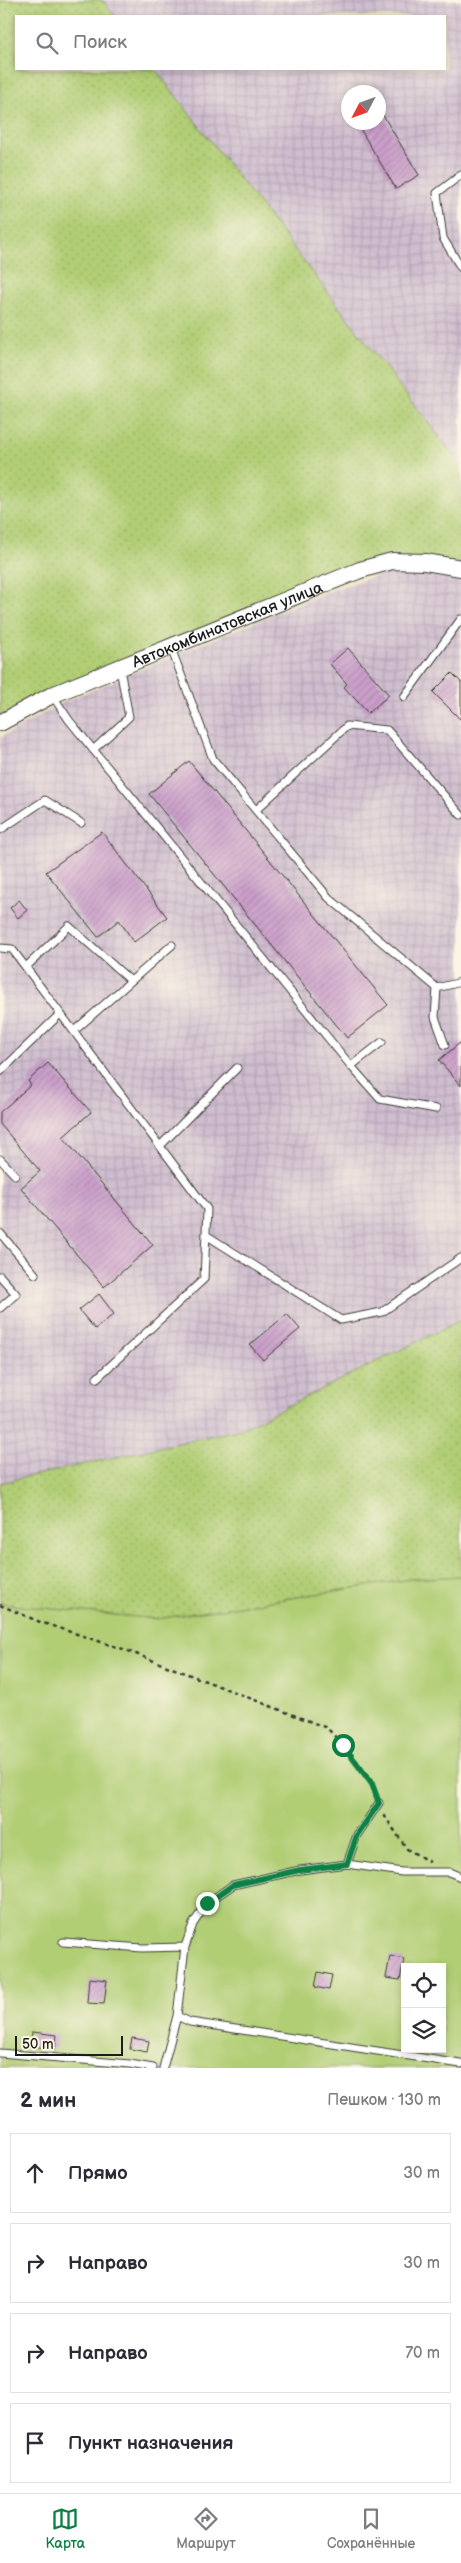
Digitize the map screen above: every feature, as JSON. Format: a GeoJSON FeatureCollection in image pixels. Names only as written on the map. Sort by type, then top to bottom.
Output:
{"type":"FeatureCollection","features":[{"type":"Feature","properties":{"kind":"street","name":"Автокомбинатовская улица"},"geometry":{"type":"LineString","coordinates":[[0,723],[52,695],[360,570],[392,561],[425,562],[461,568]]}},
{"type":"Feature","properties":{"kind":"lane"},"geometry":{"type":"LineString","coordinates":[[461,174],[437,192],[443,238],[461,268]]}},
{"type":"Feature","properties":{"kind":"lane"},"geometry":{"type":"LineString","coordinates":[[404,697],[461,619]]}},
{"type":"Feature","properties":{"kind":"lane"},"geometry":{"type":"LineString","coordinates":[[171,648],[212,759],[329,898],[437,988]]}},
{"type":"Feature","properties":{"kind":"lane"},"geometry":{"type":"LineString","coordinates":[[94,750],[129,717],[120,668]]}},
{"type":"Feature","properties":{"kind":"lane"},"geometry":{"type":"LineString","coordinates":[[52,695],[94,750],[351,1066],[380,1099],[436,1109]]}},
{"type":"Feature","properties":{"kind":"lane"},"geometry":{"type":"LineString","coordinates":[[256,810],[347,726],[387,730],[461,815]]}},
{"type":"Feature","properties":{"kind":"lane"},"geometry":{"type":"LineString","coordinates":[[0,830],[45,800],[81,823]]}},
{"type":"Feature","properties":{"kind":"lane"},"geometry":{"type":"LineString","coordinates":[[26,967],[69,926],[131,981]]}},
{"type":"Feature","properties":{"kind":"lane"},"geometry":{"type":"LineString","coordinates":[[74,1031],[172,945]]}},
{"type":"Feature","properties":{"kind":"lane"},"geometry":{"type":"LineString","coordinates":[[0,948],[12,949],[207,1209],[204,1279],[98,1378]]}},
{"type":"Feature","properties":{"kind":"lane"},"geometry":{"type":"LineString","coordinates":[[437,988],[461,982]]}},
{"type":"Feature","properties":{"kind":"lane"},"geometry":{"type":"LineString","coordinates":[[437,988],[435,1018],[445,1045]]}},
{"type":"Feature","properties":{"kind":"lane"},"geometry":{"type":"LineString","coordinates":[[0,1072],[60,1014]]}},
{"type":"Feature","properties":{"kind":"lane"},"geometry":{"type":"LineString","coordinates":[[351,1066],[382,1042]]}},
{"type":"Feature","properties":{"kind":"lane"},"geometry":{"type":"LineString","coordinates":[[160,1146],[237,1068]]}},
{"type":"Feature","properties":{"kind":"lane"},"geometry":{"type":"LineString","coordinates":[[0,1159],[15,1175]]}},
{"type":"Feature","properties":{"kind":"lane"},"geometry":{"type":"LineString","coordinates":[[0,1233],[35,1274]]}},
{"type":"Feature","properties":{"kind":"lane"},"geometry":{"type":"LineString","coordinates":[[206,1236],[341,1320],[382,1312],[461,1258]]}},
{"type":"Feature","properties":{"kind":"lane"},"geometry":{"type":"LineString","coordinates":[[0,1276],[16,1294],[0,1308]]}},
{"type":"Feature","properties":{"kind":"lane"},"geometry":{"type":"LineString","coordinates":[[347,1864],[357,1835],[379,1803]]}},
{"type":"Feature","properties":{"kind":"lane"},"geometry":{"type":"LineString","coordinates":[[163,2068],[178,2016],[185,1947],[193,1924],[207,1903],[233,1885],[300,1870],[347,1864],[402,1872],[449,1872],[461,1877]]}},
{"type":"Feature","properties":{"kind":"lane"},"geometry":{"type":"LineString","coordinates":[[63,1942],[142,1948],[185,1947]]}},
{"type":"Feature","properties":{"kind":"lane"},"geometry":{"type":"LineString","coordinates":[[178,2016],[190,2022],[461,2064]]}},
{"type":"Feature","properties":{"kind":"lane"},"geometry":{"type":"LineString","coordinates":[[0,2054],[130,2064],[153,2068]]}},
{"type":"Feature","properties":{"kind":"path"},"geometry":{"type":"LineString","coordinates":[[0,1605],[40,1622],[123,1650],[327,1728],[343,1745],[372,1784],[386,1821],[407,1849],[449,1872]]}},
{"type":"Feature","properties":{"kind":"shaded area"},"geometry":{"type":"Polygon","coordinates":[[[102,0],[461,0],[461,465],[156,70],[446,70],[446,15],[114,15],[102,0]]]}},
{"type":"Feature","properties":{"kind":"shaded area"},"geometry":{"type":"Polygon","coordinates":[[[389,572],[461,580],[461,1320],[241,1429],[0,1483],[0,738],[66,701],[326,592],[389,572]]]}},
{"type":"Feature","properties":{"kind":"green space"},"geometry":{"type":"Polygon","coordinates":[[[0,0],[102,0],[114,15],[15,15],[15,70],[156,70],[461,465],[461,568],[392,561],[0,723],[0,0]]]}},
{"type":"Feature","properties":{"kind":"green space"},"geometry":{"type":"Polygon","coordinates":[[[461,1320],[461,1576],[411,1579],[157,1619],[0,1604],[0,1483],[241,1429],[461,1320]]]}},
{"type":"Feature","properties":{"kind":"green space"},"geometry":{"type":"Polygon","coordinates":[[[461,1576],[461,2068],[0,2068],[0,1604],[157,1619],[412,1579],[461,1576]]]}},
{"type":"Feature","properties":{"kind":"building"},"geometry":{"type":"Polygon","coordinates":[[[386,120],[419,175],[396,189],[361,130],[386,130],[386,120]]]}},
{"type":"Feature","properties":{"kind":"building"},"geometry":{"type":"Polygon","coordinates":[[[348,648],[389,695],[368,713],[344,687],[347,684],[330,664],[348,648]]]}},
{"type":"Feature","properties":{"kind":"building"},"geometry":{"type":"Polygon","coordinates":[[[452,673],[461,682],[461,720],[433,692],[452,673]]]}},
{"type":"Feature","properties":{"kind":"building"},"geometry":{"type":"Polygon","coordinates":[[[189,761],[388,1005],[347,1038],[149,794],[189,761]]]}},
{"type":"Feature","properties":{"kind":"building"},"geometry":{"type":"Polygon","coordinates":[[[102,832],[167,917],[134,942],[119,920],[98,937],[46,872],[102,832]]]}},
{"type":"Feature","properties":{"kind":"building"},"geometry":{"type":"Polygon","coordinates":[[[19,900],[27,910],[18,918],[10,908],[19,900]]]}},
{"type":"Feature","properties":{"kind":"building"},"geometry":{"type":"Polygon","coordinates":[[[461,1042],[461,1086],[439,1060],[461,1042]]]}},
{"type":"Feature","properties":{"kind":"building"},"geometry":{"type":"Polygon","coordinates":[[[48,1063],[91,1112],[63,1137],[153,1245],[104,1287],[21,1188],[40,1171],[0,1124],[0,1112],[31,1085],[28,1081],[48,1063]]]}},
{"type":"Feature","properties":{"kind":"building"},"geometry":{"type":"Polygon","coordinates":[[[99,1294],[114,1314],[95,1329],[79,1310],[99,1294]]]}},
{"type":"Feature","properties":{"kind":"building"},"geometry":{"type":"Polygon","coordinates":[[[287,1314],[300,1329],[263,1360],[250,1345],[287,1314]]]}},
{"type":"Feature","properties":{"kind":"building"},"geometry":{"type":"Polygon","coordinates":[[[390,1956],[404,1959],[403,1963],[401,1963],[400,1980],[386,1978],[390,1956]]]}},
{"type":"Feature","properties":{"kind":"building"},"geometry":{"type":"Polygon","coordinates":[[[318,1972],[332,1975],[329,1990],[315,1987],[318,1972]]]}},
{"type":"Feature","properties":{"kind":"building"},"geometry":{"type":"Polygon","coordinates":[[[89,1978],[107,1980],[104,2004],[87,2003],[89,1978]]]}},
{"type":"Feature","properties":{"kind":"building"},"geometry":{"type":"Polygon","coordinates":[[[32,2032],[57,2035],[55,2049],[31,2046],[32,2032]]]}},
{"type":"Feature","properties":{"kind":"building"},"geometry":{"type":"Polygon","coordinates":[[[132,2038],[149,2041],[147,2052],[130,2049],[132,2038]]]}},
{"type":"Feature","properties":{"kind":"route"},"geometry":{"type":"LineString","coordinates":[[207,1903],[233,1885],[300,1870],[347,1864],[357,1835],[379,1803],[372,1784],[343,1745]]}}]}
